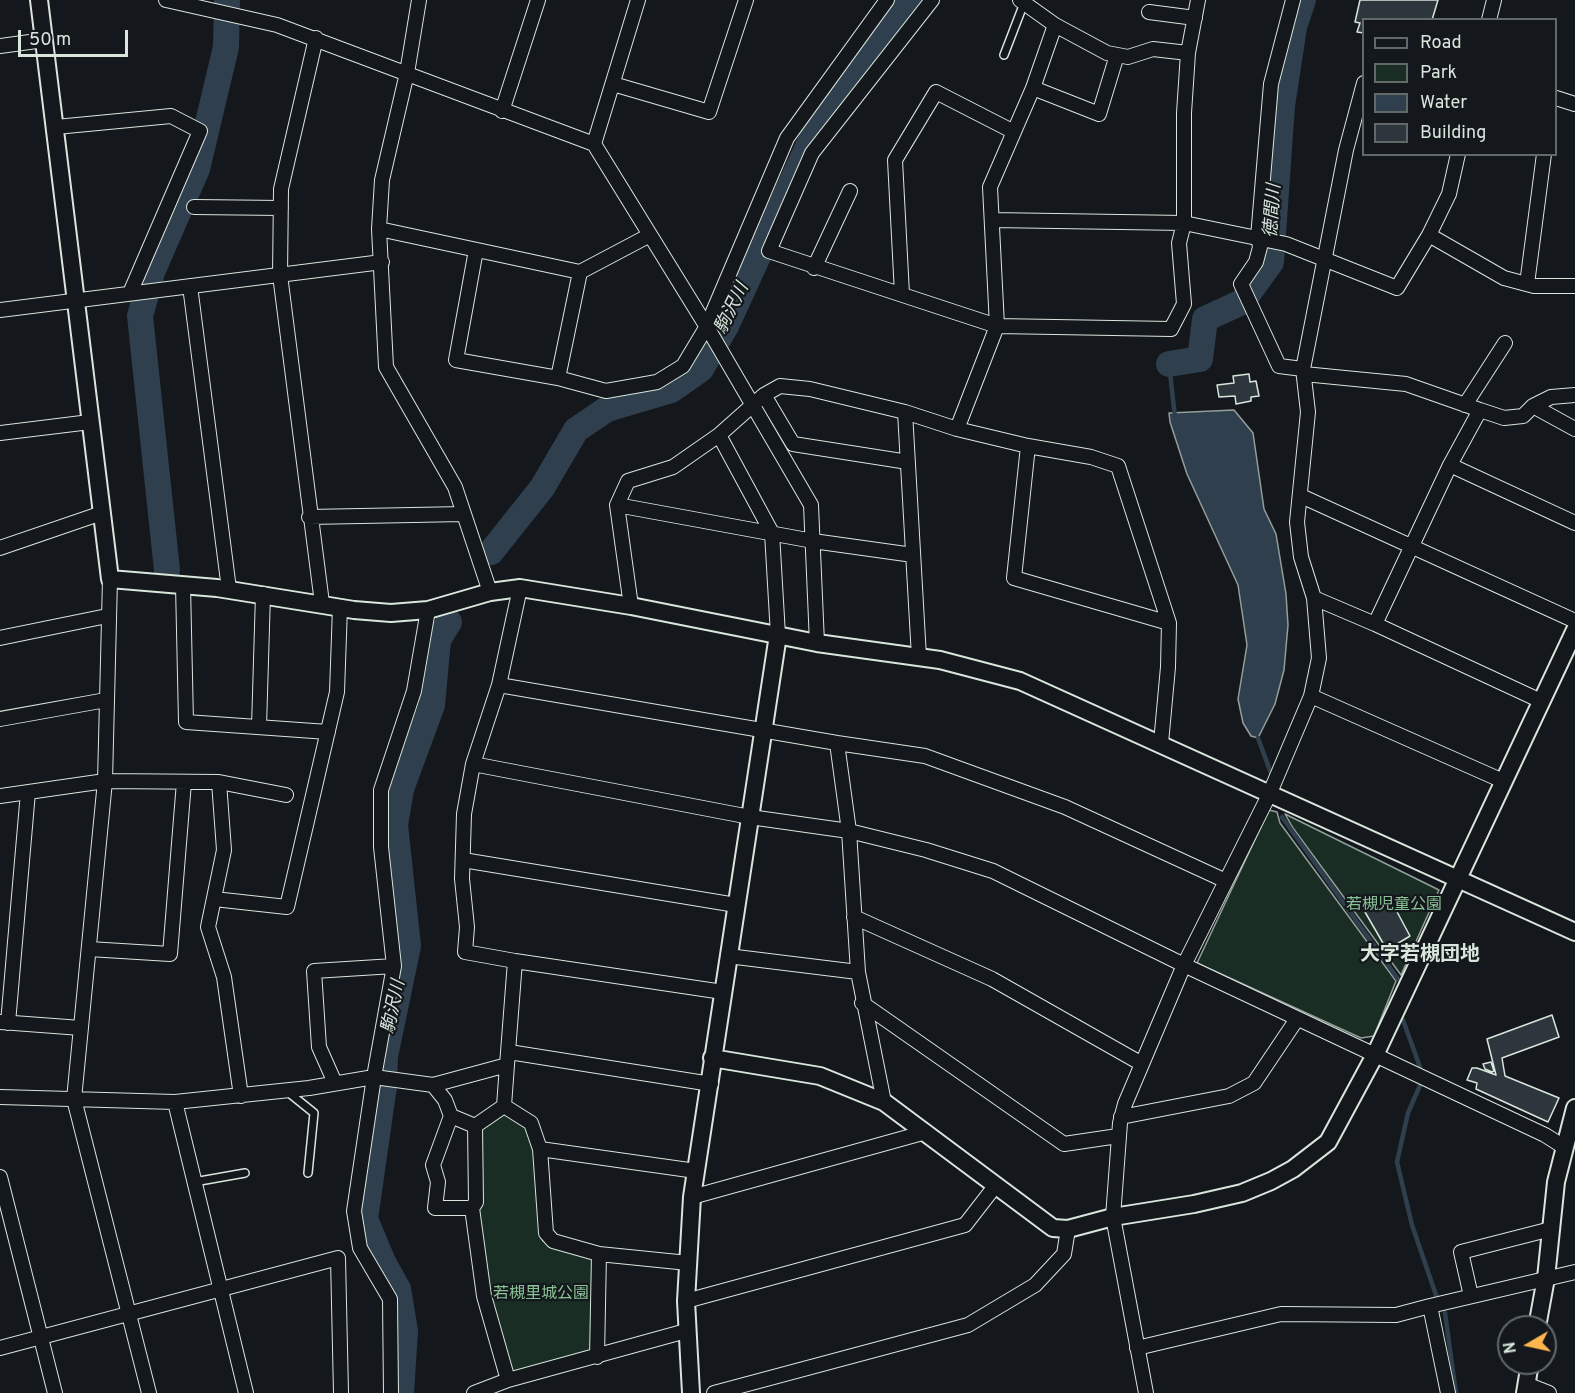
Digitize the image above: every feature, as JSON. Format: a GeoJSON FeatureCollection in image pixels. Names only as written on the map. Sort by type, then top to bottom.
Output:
{"type":"FeatureCollection","features":[{"type":"Feature","properties":{"kind":"street"},"geometry":{"type":"LineString","coordinates":[[39,0],[110,579],[107,616],[105,781],[74,1099],[149,1393]]}},
{"type":"Feature","properties":{"kind":"street"},"geometry":{"type":"LineString","coordinates":[[166,0],[277,25],[316,38],[502,111],[594,144],[730,365],[793,444],[908,462]]}},
{"type":"Feature","properties":{"kind":"street"},"geometry":{"type":"LineString","coordinates":[[419,0],[406,73],[382,180],[379,229],[386,367],[455,487],[490,592]]}},
{"type":"Feature","properties":{"kind":"street"},"geometry":{"type":"LineString","coordinates":[[502,111],[538,0]]}},
{"type":"Feature","properties":{"kind":"street"},"geometry":{"type":"LineString","coordinates":[[594,144],[638,0]]}},
{"type":"Feature","properties":{"kind":"street"},"geometry":{"type":"LineString","coordinates":[[613,84],[709,112],[746,0]]}},
{"type":"Feature","properties":{"kind":"street"},"geometry":{"type":"LineString","coordinates":[[476,250],[456,360],[558,378],[606,391],[657,382],[683,366],[708,329],[787,138],[887,0]]}},
{"type":"Feature","properties":{"kind":"street"},"geometry":{"type":"LineString","coordinates":[[932,0],[812,153],[769,251],[814,268],[902,294],[997,326],[1171,328],[1184,304],[1179,243],[1184,223],[1183,156],[1188,52],[1198,0]]}},
{"type":"Feature","properties":{"kind":"street"},"geometry":{"type":"LineString","coordinates":[[1293,0],[1271,84],[1260,247],[1256,262],[1241,284],[1252,303],[1279,366],[1304,372],[1406,384],[1504,418],[1523,416],[1533,406],[1551,397],[1575,394]]}},
{"type":"Feature","properties":{"kind":"street"},"geometry":{"type":"LineString","coordinates":[[1490,18],[1494,0]]}},
{"type":"Feature","properties":{"kind":"street"},"geometry":{"type":"LineString","coordinates":[[1022,2],[1055,25],[1107,53],[1128,57],[1154,48],[1188,52]]}},
{"type":"Feature","properties":{"kind":"street"},"geometry":{"type":"LineString","coordinates":[[1149,12],[1195,18]]}},
{"type":"Feature","properties":{"kind":"street"},"geometry":{"type":"LineString","coordinates":[[957,429],[997,326],[990,187],[1034,88],[1055,25]]}},
{"type":"Feature","properties":{"kind":"street"},"geometry":{"type":"LineString","coordinates":[[316,38],[281,189],[280,275],[309,517],[322,603]]}},
{"type":"Feature","properties":{"kind":"street"},"geometry":{"type":"LineString","coordinates":[[0,46],[44,40]]}},
{"type":"Feature","properties":{"kind":"street"},"geometry":{"type":"LineString","coordinates":[[1034,88],[1099,114],[1117,55]]}},
{"type":"Feature","properties":{"kind":"street"},"geometry":{"type":"LineString","coordinates":[[1146,1393],[1113,1217],[1121,1117],[1184,965],[1269,795],[1311,696],[1319,658],[1314,598],[1300,557],[1297,522],[1308,412],[1304,372],[1346,150],[1362,90]]}},
{"type":"Feature","properties":{"kind":"street"},"geometry":{"type":"LineString","coordinates":[[902,294],[896,160],[936,92],[1014,132]]}},
{"type":"Feature","properties":{"kind":"street"},"geometry":{"type":"LineString","coordinates":[[1557,98],[1575,104]]}},
{"type":"Feature","properties":{"kind":"street"},"geometry":{"type":"LineString","coordinates":[[56,127],[171,116],[200,131],[130,293]]}},
{"type":"Feature","properties":{"kind":"street"},"geometry":{"type":"LineString","coordinates":[[992,220],[1184,223],[1286,244],[1397,288],[1429,235],[1449,194],[1458,156]]}},
{"type":"Feature","properties":{"kind":"street"},"geometry":{"type":"LineString","coordinates":[[1527,284],[1544,156]]}},
{"type":"Feature","properties":{"kind":"street"},"geometry":{"type":"LineString","coordinates":[[814,268],[850,191]]}},
{"type":"Feature","properties":{"kind":"street"},"geometry":{"type":"LineString","coordinates":[[194,207],[281,208]]}},
{"type":"Feature","properties":{"kind":"street"},"geometry":{"type":"LineString","coordinates":[[379,229],[580,272],[650,234]]}},
{"type":"Feature","properties":{"kind":"street"},"geometry":{"type":"LineString","coordinates":[[1429,235],[1504,278],[1527,284],[1575,286]]}},
{"type":"Feature","properties":{"kind":"street"},"geometry":{"type":"LineString","coordinates":[[0,310],[382,262]]}},
{"type":"Feature","properties":{"kind":"street"},"geometry":{"type":"LineString","coordinates":[[558,378],[580,272]]}},
{"type":"Feature","properties":{"kind":"street"},"geometry":{"type":"LineString","coordinates":[[190,286],[229,589]]}},
{"type":"Feature","properties":{"kind":"street"},"geometry":{"type":"LineString","coordinates":[[1465,405],[1506,343]]}},
{"type":"Feature","properties":{"kind":"street"},"geometry":{"type":"LineString","coordinates":[[631,606],[617,505],[628,481],[673,466],[719,435],[780,386],[792,385],[905,412],[957,429],[1028,446],[1091,457],[1118,466],[1169,623],[1168,668],[1161,743]]}},
{"type":"Feature","properties":{"kind":"street"},"geometry":{"type":"LineString","coordinates":[[759,401],[811,505],[817,643]]}},
{"type":"Feature","properties":{"kind":"street"},"geometry":{"type":"LineString","coordinates":[[1533,406],[1575,429]]}},
{"type":"Feature","properties":{"kind":"street"},"geometry":{"type":"LineString","coordinates":[[1375,624],[1450,465],[1480,410]]}},
{"type":"Feature","properties":{"kind":"street"},"geometry":{"type":"LineString","coordinates":[[905,412],[919,657]]}},
{"type":"Feature","properties":{"kind":"street"},"geometry":{"type":"LineString","coordinates":[[0,433],[90,422]]}},
{"type":"Feature","properties":{"kind":"street"},"geometry":{"type":"LineString","coordinates":[[692,1393],[686,1331],[686,1301],[692,1197],[778,634],[772,533],[719,435]]}},
{"type":"Feature","properties":{"kind":"street"},"geometry":{"type":"LineString","coordinates":[[1028,446],[1014,578],[1169,623]]}},
{"type":"Feature","properties":{"kind":"street"},"geometry":{"type":"LineString","coordinates":[[1450,465],[1575,524]]}},
{"type":"Feature","properties":{"kind":"street"},"geometry":{"type":"LineString","coordinates":[[1301,496],[1575,621]]}},
{"type":"Feature","properties":{"kind":"street"},"geometry":{"type":"LineString","coordinates":[[617,505],[813,542],[913,555]]}},
{"type":"Feature","properties":{"kind":"street"},"geometry":{"type":"LineString","coordinates":[[0,548],[102,513]]}},
{"type":"Feature","properties":{"kind":"street"},"geometry":{"type":"LineString","coordinates":[[309,517],[464,514]]}},
{"type":"Feature","properties":{"kind":"street"},"geometry":{"type":"LineString","coordinates":[[110,579],[229,589],[340,607],[391,612],[428,610],[490,592],[520,588],[631,606],[817,643],[940,660],[1020,681],[1575,932]]}},
{"type":"Feature","properties":{"kind":"street"},"geometry":{"type":"LineString","coordinates":[[183,585],[186,722],[328,732]]}},
{"type":"Feature","properties":{"kind":"street"},"geometry":{"type":"LineString","coordinates":[[520,588],[499,685],[473,764],[464,814],[463,860],[467,927],[465,952],[723,992]]}},
{"type":"Feature","properties":{"kind":"street"},"geometry":{"type":"LineString","coordinates":[[259,727],[263,594]]}},
{"type":"Feature","properties":{"kind":"street"},"geometry":{"type":"LineString","coordinates":[[1314,598],[1541,702]]}},
{"type":"Feature","properties":{"kind":"street"},"geometry":{"type":"LineString","coordinates":[[214,899],[287,907],[337,692],[340,607]]}},
{"type":"Feature","properties":{"kind":"street"},"geometry":{"type":"LineString","coordinates":[[391,1393],[390,1299],[360,1248],[354,1211],[374,1077],[394,966],[381,847],[381,790],[414,691],[428,610]]}},
{"type":"Feature","properties":{"kind":"street"},"geometry":{"type":"LineString","coordinates":[[0,638],[107,616]]}},
{"type":"Feature","properties":{"kind":"street"},"geometry":{"type":"LineString","coordinates":[[712,1058],[820,1076],[884,1102],[1053,1227],[1068,1230],[1113,1217],[1150,1213],[1242,1193],[1293,1169],[1328,1142],[1375,1055],[1575,630]]}},
{"type":"Feature","properties":{"kind":"street"},"geometry":{"type":"LineString","coordinates":[[499,685],[925,756],[1065,807],[1226,881]]}},
{"type":"Feature","properties":{"kind":"street"},"geometry":{"type":"LineString","coordinates":[[1311,696],[1503,781]]}},
{"type":"Feature","properties":{"kind":"street"},"geometry":{"type":"LineString","coordinates":[[0,719],[106,700]]}},
{"type":"Feature","properties":{"kind":"street"},"geometry":{"type":"LineString","coordinates":[[837,742],[849,831],[862,1003],[884,1102]]}},
{"type":"Feature","properties":{"kind":"street"},"geometry":{"type":"LineString","coordinates":[[473,764],[750,817],[849,831],[926,850],[993,871],[1184,965],[1545,1135],[1567,1155]]}},
{"type":"Feature","properties":{"kind":"street"},"geometry":{"type":"LineString","coordinates":[[0,796],[105,781],[219,782],[286,795]]}},
{"type":"Feature","properties":{"kind":"street"},"geometry":{"type":"LineString","coordinates":[[89,949],[170,954],[184,782]]}},
{"type":"Feature","properties":{"kind":"street"},"geometry":{"type":"LineString","coordinates":[[219,782],[224,850],[208,927],[224,977],[241,1096]]}},
{"type":"Feature","properties":{"kind":"street"},"geometry":{"type":"LineString","coordinates":[[28,792],[4,1023],[81,1028]]}},
{"type":"Feature","properties":{"kind":"street"},"geometry":{"type":"LineString","coordinates":[[463,860],[736,905]]}},
{"type":"Feature","properties":{"kind":"street"},"geometry":{"type":"LineString","coordinates":[[854,917],[992,979],[1142,1064]]}},
{"type":"Feature","properties":{"kind":"street"},"geometry":{"type":"LineString","coordinates":[[728,956],[858,972]]}},
{"type":"Feature","properties":{"kind":"street"},"geometry":{"type":"LineString","coordinates":[[504,1106],[515,961]]}},
{"type":"Feature","properties":{"kind":"street"},"geometry":{"type":"LineString","coordinates":[[335,1083],[319,1047],[314,971],[394,966]]}},
{"type":"Feature","properties":{"kind":"street"},"geometry":{"type":"LineString","coordinates":[[862,1003],[1064,1144],[1118,1136]]}},
{"type":"Feature","properties":{"kind":"street"},"geometry":{"type":"LineString","coordinates":[[1121,1117],[1230,1096],[1254,1083],[1297,1019]]}},
{"type":"Feature","properties":{"kind":"street"},"geometry":{"type":"LineString","coordinates":[[0,1097],[175,1102],[241,1096],[374,1077],[433,1085],[508,1059],[711,1084]]}},
{"type":"Feature","properties":{"kind":"street"},"geometry":{"type":"LineString","coordinates":[[433,1085],[445,1100],[451,1116],[433,1165],[438,1182],[435,1208],[472,1208]]}},
{"type":"Feature","properties":{"kind":"street"},"geometry":{"type":"LineString","coordinates":[[175,1102],[246,1393]]}},
{"type":"Feature","properties":{"kind":"street"},"geometry":{"type":"LineString","coordinates":[[475,1126],[504,1106]]}},
{"type":"Feature","properties":{"kind":"street"},"geometry":{"type":"LineString","coordinates":[[504,1106],[531,1123],[540,1149],[546,1233],[553,1241],[599,1254],[688,1263]]}},
{"type":"Feature","properties":{"kind":"street"},"geometry":{"type":"LineString","coordinates":[[1539,1315],[1551,1229],[1575,1108]]}},
{"type":"Feature","properties":{"kind":"street"},"geometry":{"type":"LineString","coordinates":[[451,1116],[475,1126]]}},
{"type":"Feature","properties":{"kind":"street"},"geometry":{"type":"LineString","coordinates":[[475,1126],[476,1202],[472,1208],[484,1296],[508,1380]]}},
{"type":"Feature","properties":{"kind":"street"},"geometry":{"type":"LineString","coordinates":[[692,1197],[926,1132]]}},
{"type":"Feature","properties":{"kind":"street"},"geometry":{"type":"LineString","coordinates":[[540,1149],[696,1171]]}},
{"type":"Feature","properties":{"kind":"street"},"geometry":{"type":"LineString","coordinates":[[0,1177],[55,1393]]}},
{"type":"Feature","properties":{"kind":"street"},"geometry":{"type":"LineString","coordinates":[[686,1301],[965,1225],[996,1185]]}},
{"type":"Feature","properties":{"kind":"street"},"geometry":{"type":"LineString","coordinates":[[1471,1296],[1461,1252],[1551,1229]]}},
{"type":"Feature","properties":{"kind":"street"},"geometry":{"type":"LineString","coordinates":[[714,1393],[968,1326],[1035,1285],[1064,1254],[1068,1230]]}},
{"type":"Feature","properties":{"kind":"street"},"geometry":{"type":"LineString","coordinates":[[0,1348],[338,1258],[360,1248]]}},
{"type":"Feature","properties":{"kind":"street"},"geometry":{"type":"LineString","coordinates":[[597,1357],[599,1254]]}},
{"type":"Feature","properties":{"kind":"street"},"geometry":{"type":"LineString","coordinates":[[338,1258],[341,1393]]}},
{"type":"Feature","properties":{"kind":"street"},"geometry":{"type":"LineString","coordinates":[[1137,1348],[1281,1314],[1396,1315],[1575,1272]]}},
{"type":"Feature","properties":{"kind":"street"},"geometry":{"type":"LineString","coordinates":[[1430,1306],[1448,1393]]}},
{"type":"Feature","properties":{"kind":"street"},"geometry":{"type":"LineString","coordinates":[[474,1393],[508,1380],[686,1331]]}},
{"type":"Feature","properties":{"kind":"street"},"geometry":{"type":"LineString","coordinates":[[1526,1389],[1549,1393]]}},
{"type":"Feature","properties":{"kind":"lane"},"geometry":{"type":"LineString","coordinates":[[1004,56],[1022,2]]}},
{"type":"Feature","properties":{"kind":"lane"},"geometry":{"type":"LineString","coordinates":[[286,1090],[314,1113],[308,1173]]}},
{"type":"Feature","properties":{"kind":"lane"},"geometry":{"type":"LineString","coordinates":[[194,1182],[245,1173]]}},
{"type":"Feature","properties":{"kind":"green space"},"geometry":{"type":"Polygon","coordinates":[[[1269,810],[1277,812],[1280,823],[1396,981],[1374,1036],[1361,1038],[1197,963],[1269,810]]]}},
{"type":"Feature","properties":{"kind":"green space","name":"若槻児童公園"},"geometry":{"type":"Polygon","coordinates":[[[1285,814],[1439,890],[1401,975],[1293,828],[1285,814]]]}},
{"type":"Feature","properties":{"kind":"green space","name":"若槻里城公園"},"geometry":{"type":"Polygon","coordinates":[[[499,1111],[526,1122],[536,1152],[543,1241],[590,1252],[596,1261],[593,1351],[587,1358],[506,1373],[479,1250],[475,1126],[499,1111]]]}},
{"type":"Feature","properties":{"kind":"water"},"geometry":{"type":"Polygon","coordinates":[[[1234,410],[1253,433],[1264,509],[1276,534],[1286,594],[1288,625],[1284,670],[1275,704],[1258,738],[1251,736],[1243,723],[1238,699],[1247,645],[1238,585],[1187,474],[1169,413],[1234,410]]]}},
{"type":"Feature","properties":{"kind":"building"},"geometry":{"type":"Polygon","coordinates":[[[1360,0],[1438,0],[1433,18],[1362,18],[1362,33],[1357,32],[1360,23],[1355,22],[1360,0]]]}},
{"type":"Feature","properties":{"kind":"building"},"geometry":{"type":"Polygon","coordinates":[[[1249,374],[1250,382],[1256,381],[1259,396],[1251,397],[1251,401],[1236,404],[1235,396],[1219,397],[1217,385],[1234,383],[1233,376],[1249,374]]]}},
{"type":"Feature","properties":{"kind":"building"},"geometry":{"type":"Polygon","coordinates":[[[1382,901],[1391,910],[1395,908],[1410,936],[1387,950],[1365,912],[1382,901]]]}},
{"type":"Feature","properties":{"kind":"building"},"geometry":{"type":"Polygon","coordinates":[[[1552,1015],[1559,1037],[1502,1058],[1505,1076],[1559,1098],[1548,1122],[1476,1089],[1477,1083],[1467,1080],[1472,1068],[1496,1075],[1487,1039],[1552,1015]]]}},
{"type":"Feature","properties":{"kind":"building"},"geometry":{"type":"Polygon","coordinates":[[[1491,1062],[1494,1071],[1492,1072],[1485,1069],[1483,1064],[1491,1062]]]}},
{"type":"Feature","properties":{"kind":"waterway"},"geometry":{"type":"LineString","coordinates":[[167,570],[140,316],[152,272],[197,169],[226,47],[227,0]]}},
{"type":"Feature","properties":{"kind":"waterway","name":"駒沢川"},"geometry":{"type":"LineString","coordinates":[[491,552],[542,488],[576,430],[607,409],[671,390],[701,369],[726,326],[818,125],[910,0]]}},
{"type":"Feature","properties":{"kind":"waterway","name":"徳間川"},"geometry":{"type":"LineString","coordinates":[[1169,364],[1200,359],[1205,319],[1242,302],[1271,262],[1282,106],[1294,27],[1303,0]]}},
{"type":"Feature","properties":{"kind":"waterway"},"geometry":{"type":"LineString","coordinates":[[1169,364],[1175,417]]}},
{"type":"Feature","properties":{"kind":"waterway","name":"駒沢川"},"geometry":{"type":"LineString","coordinates":[[401,1393],[405,1331],[398,1289],[383,1262],[365,1219],[384,1086],[385,1056],[408,946],[395,825],[401,789],[432,705],[438,640],[449,622]]}},
{"type":"Feature","properties":{"kind":"waterway"},"geometry":{"type":"LineString","coordinates":[[1258,738],[1272,776]]}},
{"type":"Feature","properties":{"kind":"waterway"},"geometry":{"type":"LineString","coordinates":[[1282,817],[1398,979]]}},
{"type":"Feature","properties":{"kind":"waterway"},"geometry":{"type":"LineString","coordinates":[[1403,1020],[1420,1067]]}},
{"type":"Feature","properties":{"kind":"waterway"},"geometry":{"type":"LineString","coordinates":[[1421,1083],[1408,1113],[1397,1162],[1412,1225],[1437,1298]]}},
{"type":"Feature","properties":{"kind":"waterway"},"geometry":{"type":"LineString","coordinates":[[1445,1313],[1456,1393]]}},
{"type":"Feature","properties":{"kind":"district","name":"大字若槻団地"},"geometry":{"type":"Point","coordinates":[1420,956]}}]}
